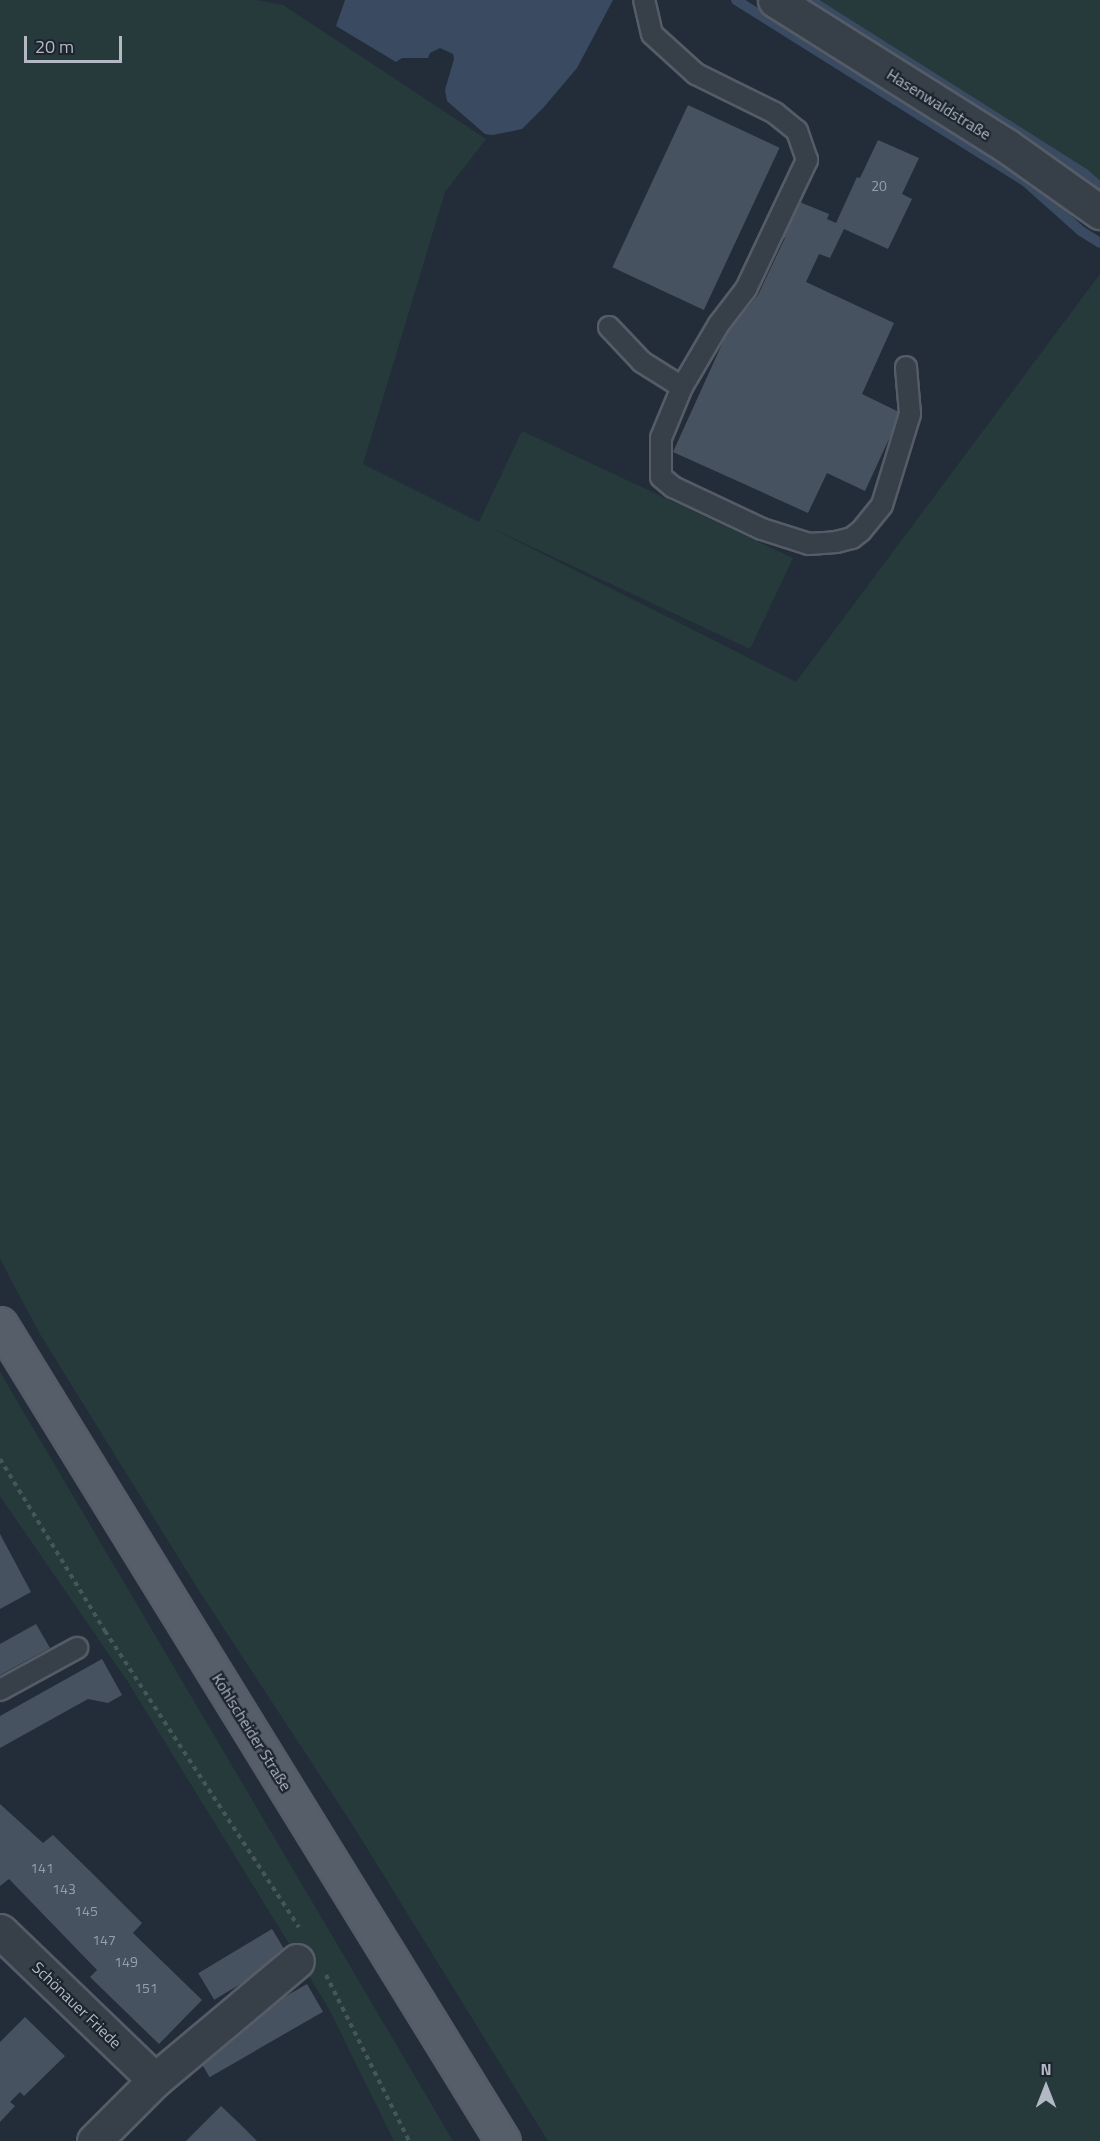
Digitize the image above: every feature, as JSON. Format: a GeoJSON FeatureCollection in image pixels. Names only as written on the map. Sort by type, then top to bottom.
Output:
{"type":"FeatureCollection","features":[{"type":"Feature","properties":{"kind":"main road","name":"Kohlscheider Straße"},"geometry":{"type":"LineString","coordinates":[[0,1324],[503,2141]]}},
{"type":"Feature","properties":{"kind":"street","name":"Hasenwaldstraße"},"geometry":{"type":"LineString","coordinates":[[775,0],[1007,146],[1100,212]]}},
{"type":"Feature","properties":{"kind":"street","name":"Schönauer Friede"},"geometry":{"type":"LineString","coordinates":[[0,1931],[154,2079]]}},
{"type":"Feature","properties":{"kind":"street"},"geometry":{"type":"LineString","coordinates":[[108,2136],[154,2079],[310,1965]]}},
{"type":"Feature","properties":{"kind":"lane"},"geometry":{"type":"LineString","coordinates":[[644,0],[652,34],[696,74],[775,113],[797,131],[807,160],[746,289],[719,324],[682,387],[661,438],[661,477],[674,487],[762,529],[809,544],[852,538],[861,531],[882,505],[910,414],[906,367]]}},
{"type":"Feature","properties":{"kind":"lane"},"geometry":{"type":"LineString","coordinates":[[609,327],[642,363],[682,387]]}},
{"type":"Feature","properties":{"kind":"lane"},"geometry":{"type":"LineString","coordinates":[[0,1690],[77,1648]]}},
{"type":"Feature","properties":{"kind":"path"},"geometry":{"type":"LineString","coordinates":[[0,1460],[105,1631],[299,1928]]}},
{"type":"Feature","properties":{"kind":"path"},"geometry":{"type":"LineString","coordinates":[[310,1965],[409,2141]]}},
{"type":"Feature","properties":{"kind":"green space"},"geometry":{"type":"Polygon","coordinates":[[[0,0],[256,0],[283,5],[486,139],[445,192],[363,464],[479,522],[522,431],[793,558],[750,649],[487,526],[796,682],[1100,274],[1100,2141],[548,2141],[354,1827],[198,1589],[40,1334],[0,1259],[0,0]]]}},
{"type":"Feature","properties":{"kind":"green space"},"geometry":{"type":"Polygon","coordinates":[[[780,0],[1100,0],[1100,213],[780,0]]]}},
{"type":"Feature","properties":{"kind":"green space"},"geometry":{"type":"Polygon","coordinates":[[[0,1372],[453,2141],[394,2141],[328,2007],[128,1682],[0,1496],[0,1372]]]}},
{"type":"Feature","properties":{"kind":"water"},"geometry":{"type":"Polygon","coordinates":[[[345,0],[613,0],[577,68],[544,107],[522,129],[493,135],[485,134],[447,101],[445,90],[454,59],[453,54],[440,48],[430,53],[428,58],[402,58],[396,62],[336,26],[345,0]]]}},
{"type":"Feature","properties":{"kind":"building"},"geometry":{"type":"Polygon","coordinates":[[[688,105],[780,148],[704,310],[612,267],[688,105]]]}},
{"type":"Feature","properties":{"kind":"building"},"geometry":{"type":"Polygon","coordinates":[[[878,140],[919,158],[902,194],[912,199],[888,249],[844,229],[830,258],[819,254],[806,282],[894,323],[862,394],[901,413],[865,491],[827,473],[808,513],[673,452],[727,333],[758,295],[785,238],[780,236],[797,201],[829,214],[827,219],[836,223],[857,177],[860,178],[878,140]]]}},
{"type":"Feature","properties":{"kind":"building"},"geometry":{"type":"Polygon","coordinates":[[[0,1534],[31,1592],[0,1609],[0,1534]]]}},
{"type":"Feature","properties":{"kind":"building"},"geometry":{"type":"Polygon","coordinates":[[[36,1624],[50,1648],[0,1675],[0,1644],[36,1624]]]}},
{"type":"Feature","properties":{"kind":"building"},"geometry":{"type":"Polygon","coordinates":[[[102,1659],[122,1695],[108,1703],[88,1699],[0,1748],[0,1716],[102,1659]]]}},
{"type":"Feature","properties":{"kind":"building"},"geometry":{"type":"Polygon","coordinates":[[[0,1804],[43,1843],[53,1835],[142,1923],[133,1933],[202,2000],[159,2044],[90,1977],[97,1970],[9,1879],[0,1886],[0,1804]]]}},
{"type":"Feature","properties":{"kind":"building"},"geometry":{"type":"Polygon","coordinates":[[[272,1929],[288,1956],[214,2000],[198,1973],[272,1929]]]}},
{"type":"Feature","properties":{"kind":"building"},"geometry":{"type":"Polygon","coordinates":[[[307,1984],[323,2012],[210,2077],[194,2050],[307,1984]]]}},
{"type":"Feature","properties":{"kind":"building"},"geometry":{"type":"Polygon","coordinates":[[[25,2017],[65,2056],[24,2096],[20,2092],[10,2102],[15,2106],[0,2122],[0,2042],[25,2017]]]}},
{"type":"Feature","properties":{"kind":"building"},"geometry":{"type":"Polygon","coordinates":[[[221,2106],[241,2125],[257,2141],[186,2141],[221,2106]]]}},
{"type":"Feature","properties":{"kind":"waterway"},"geometry":{"type":"LineString","coordinates":[[736,0],[1026,182],[1081,231],[1100,243]]}},
{"type":"Feature","properties":{"kind":"waterway"},"geometry":{"type":"LineString","coordinates":[[810,0],[1085,174],[1100,187]]}}]}
